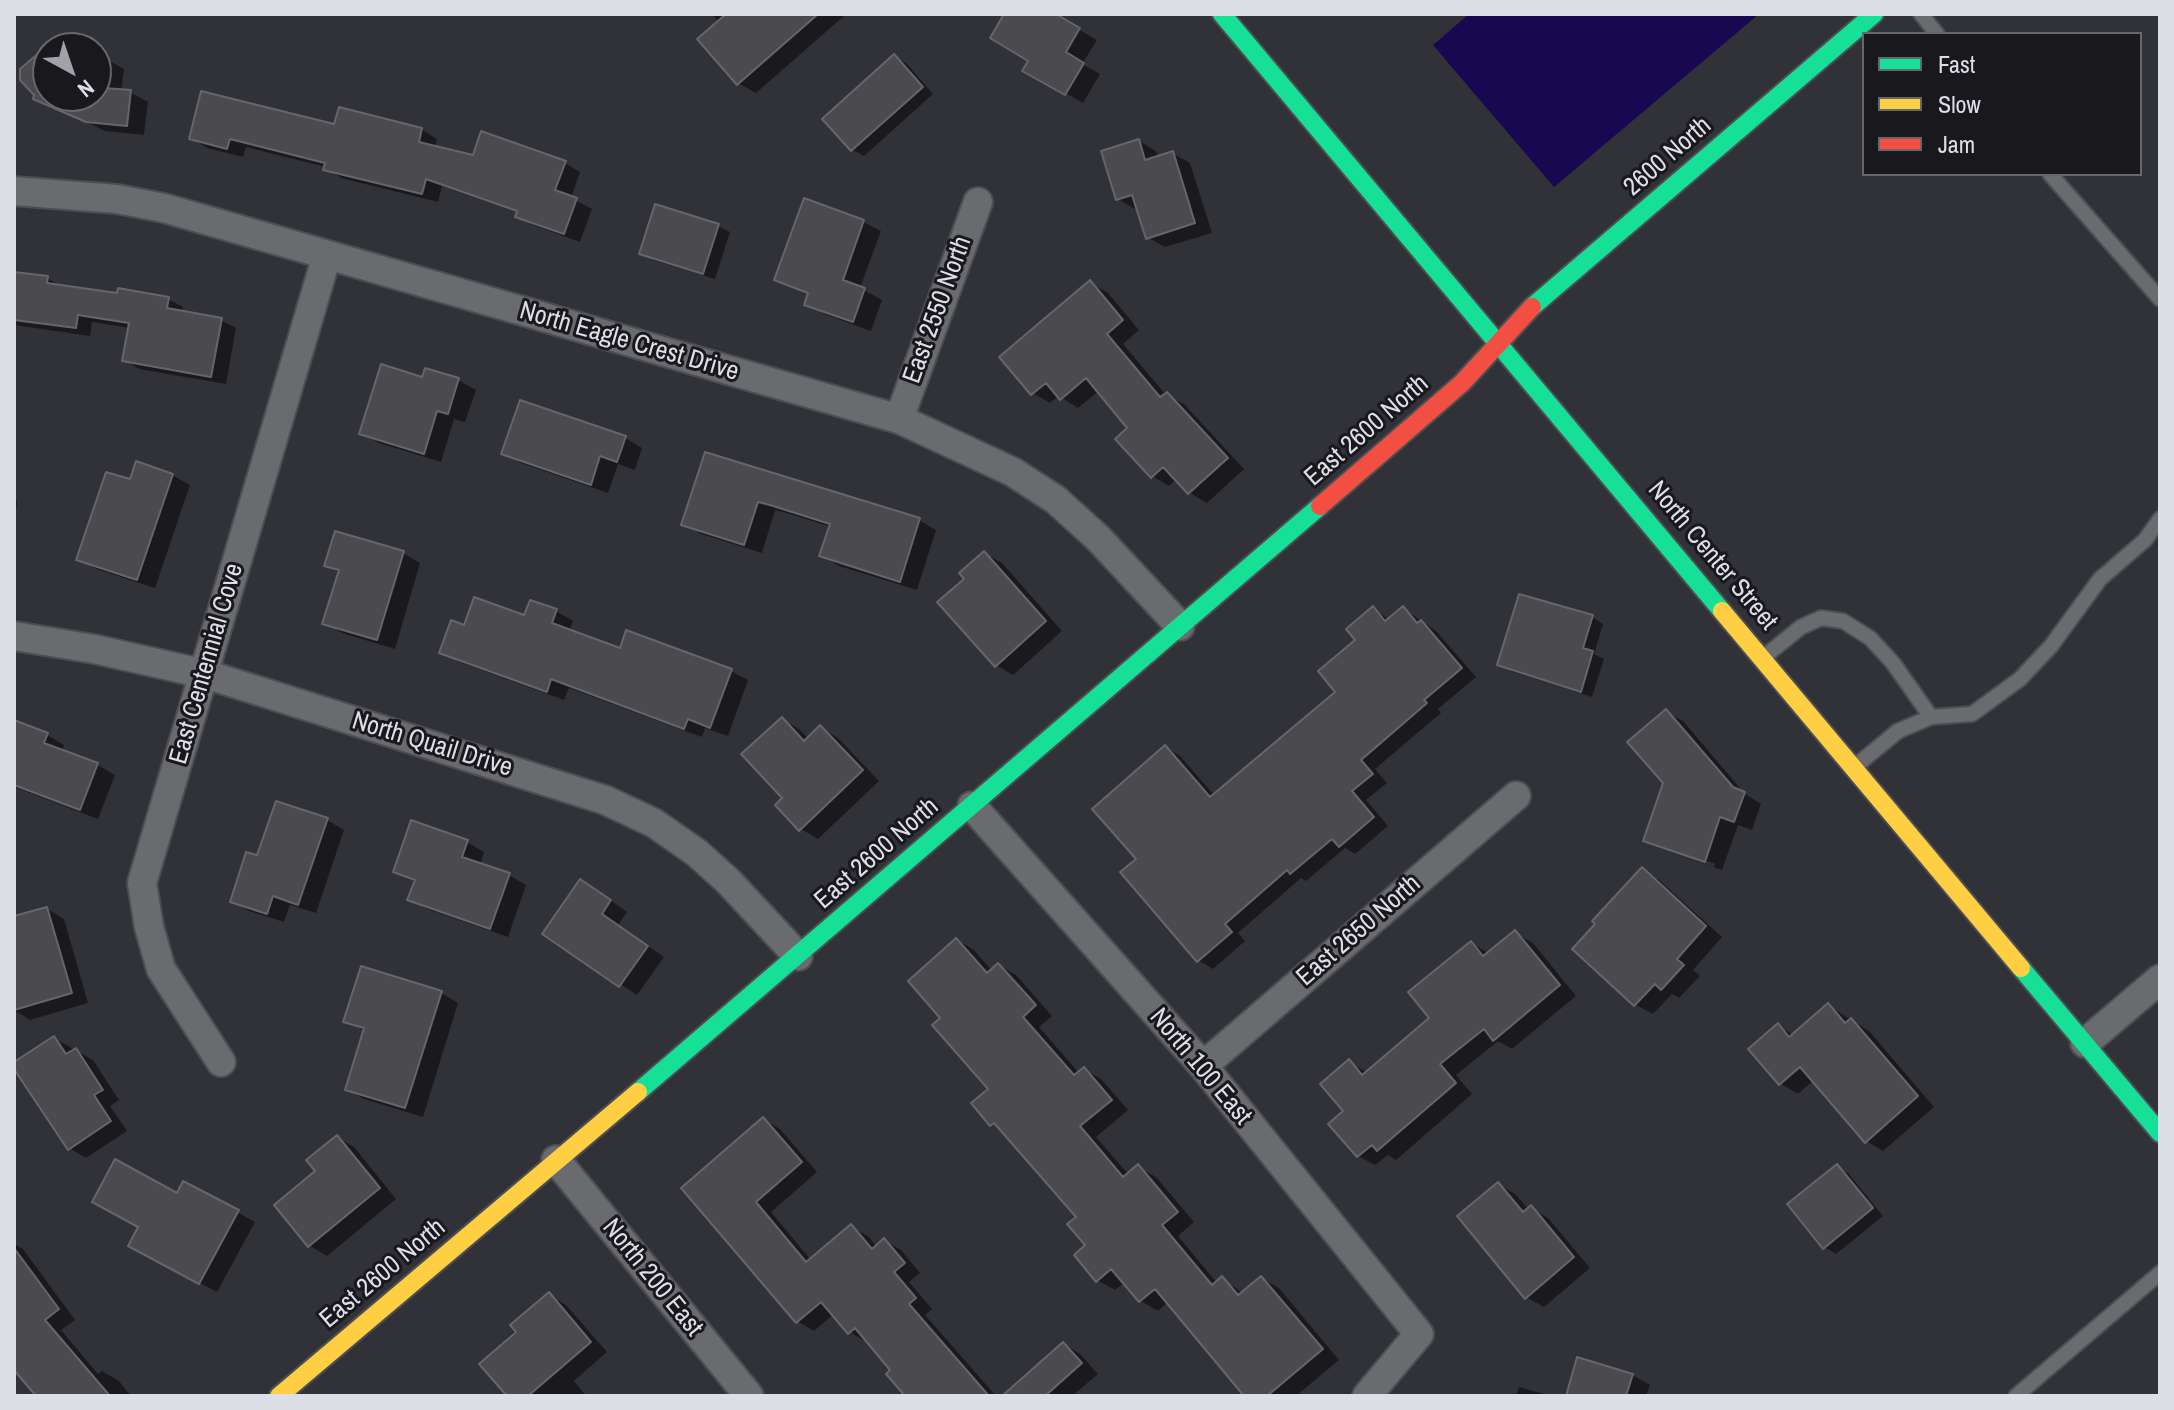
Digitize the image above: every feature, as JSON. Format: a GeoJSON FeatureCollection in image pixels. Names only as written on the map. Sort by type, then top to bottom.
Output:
{"type":"FeatureCollection","features":[{"type":"Feature","properties":{"kind":"street","name":"North Center Street"},"geometry":{"type":"LineString","coordinates":[[1222,14],[2160,1133]]}},
{"type":"Feature","properties":{"kind":"street","name":"2600 North"},"geometry":{"type":"LineString","coordinates":[[1499,342],[1532,307],[1874,14]]}},
{"type":"Feature","properties":{"kind":"street","name":"North Eagle Crest Drive"},"geometry":{"type":"LineString","coordinates":[[14,191],[117,199],[164,208],[899,419],[1013,472],[1056,500],[1098,538],[1180,626]]}},
{"type":"Feature","properties":{"kind":"street","name":"East 2550 North"},"geometry":{"type":"LineString","coordinates":[[899,419],[978,202]]}},
{"type":"Feature","properties":{"kind":"street","name":"East Centennial Cove"},"geometry":{"type":"LineString","coordinates":[[221,1062],[161,969],[149,927],[142,883],[327,255]]}},
{"type":"Feature","properties":{"kind":"street","name":"East 2600 North"},"geometry":{"type":"LineString","coordinates":[[279,1396],[798,956],[1462,383],[1499,342]]}},
{"type":"Feature","properties":{"kind":"street","name":"North Quail Drive"},"geometry":{"type":"LineString","coordinates":[[14,636],[94,649],[205,674],[605,800],[654,823],[697,853],[728,881],[798,956]]}},
{"type":"Feature","properties":{"kind":"street","name":"East 2650 North"},"geometry":{"type":"LineString","coordinates":[[1203,1066],[1516,796]]}},
{"type":"Feature","properties":{"kind":"street","name":"North 100 East"},"geometry":{"type":"LineString","coordinates":[[972,806],[1203,1066],[1419,1334],[1367,1396]]}},
{"type":"Feature","properties":{"kind":"street"},"geometry":{"type":"LineString","coordinates":[[2085,1043],[2160,979]]}},
{"type":"Feature","properties":{"kind":"street","name":"North 200 East"},"geometry":{"type":"LineString","coordinates":[[556,1160],[749,1396]]}},
{"type":"Feature","properties":{"kind":"lane"},"geometry":{"type":"LineString","coordinates":[[1921,14],[1935,32]]}},
{"type":"Feature","properties":{"kind":"lane"},"geometry":{"type":"LineString","coordinates":[[2052,176],[2160,299]]}},
{"type":"Feature","properties":{"kind":"lane"},"geometry":{"type":"LineString","coordinates":[[1854,767],[1898,731],[1931,717],[1972,714],[2020,679],[2051,646],[2100,579],[2145,540],[2160,519]]}},
{"type":"Feature","properties":{"kind":"lane"},"geometry":{"type":"LineString","coordinates":[[1763,658],[1801,627],[1821,618],[1843,621],[1870,638],[1893,663],[1931,717]]}},
{"type":"Feature","properties":{"kind":"lane"},"geometry":{"type":"LineString","coordinates":[[2016,1396],[2160,1273]]}},
{"type":"Feature","properties":{"kind":"shaded area"},"geometry":{"type":"Polygon","coordinates":[[[1469,14],[1759,14],[1554,187],[1433,45],[1469,14]]]}},
{"type":"Feature","properties":{"kind":"building"},"geometry":{"type":"Polygon","coordinates":[[[726,14],[818,14],[737,85],[697,39],[726,14]]]}},
{"type":"Feature","properties":{"kind":"building"},"geometry":{"type":"Polygon","coordinates":[[[1004,14],[1056,14],[1080,28],[1066,52],[1084,63],[1065,95],[1022,71],[1028,61],[990,38],[1004,14]]]}},
{"type":"Feature","properties":{"kind":"building"},"geometry":{"type":"Polygon","coordinates":[[[894,54],[923,87],[851,151],[822,119],[894,54]]]}},
{"type":"Feature","properties":{"kind":"building"},"geometry":{"type":"Polygon","coordinates":[[[32,59],[32,93],[20,80],[20,69],[32,59]]]}},
{"type":"Feature","properties":{"kind":"building"},"geometry":{"type":"Polygon","coordinates":[[[112,89],[131,90],[127,126],[86,122],[63,112],[112,112],[112,89]]]}},
{"type":"Feature","properties":{"kind":"building"},"geometry":{"type":"Polygon","coordinates":[[[201,91],[334,124],[339,107],[422,128],[419,142],[473,155],[481,131],[566,161],[555,190],[577,198],[564,234],[515,217],[517,211],[426,179],[422,194],[323,170],[325,163],[230,139],[227,149],[189,139],[201,91]]]}},
{"type":"Feature","properties":{"kind":"building"},"geometry":{"type":"Polygon","coordinates":[[[1139,139],[1145,160],[1173,151],[1195,223],[1146,239],[1132,195],[1116,200],[1101,151],[1139,139]]]}},
{"type":"Feature","properties":{"kind":"building"},"geometry":{"type":"Polygon","coordinates":[[[804,198],[864,220],[843,280],[865,288],[853,322],[804,305],[808,293],[774,280],[804,198]]]}},
{"type":"Feature","properties":{"kind":"building"},"geometry":{"type":"Polygon","coordinates":[[[655,204],[719,224],[703,274],[639,254],[655,204]]]}},
{"type":"Feature","properties":{"kind":"building"},"geometry":{"type":"Polygon","coordinates":[[[14,272],[48,276],[47,283],[117,293],[118,288],[169,297],[167,308],[222,318],[211,377],[122,361],[129,323],[78,315],[76,328],[14,320],[14,272]]]}},
{"type":"Feature","properties":{"kind":"building"},"geometry":{"type":"Polygon","coordinates":[[[1090,280],[1123,320],[1107,334],[1160,397],[1167,392],[1228,458],[1188,494],[1163,467],[1151,478],[1115,439],[1127,428],[1086,378],[1060,400],[1046,383],[1031,395],[999,357],[1090,280]]]}},
{"type":"Feature","properties":{"kind":"building"},"geometry":{"type":"Polygon","coordinates":[[[381,364],[422,377],[425,368],[459,378],[448,414],[437,411],[424,454],[359,434],[381,364]]]}},
{"type":"Feature","properties":{"kind":"building"},"geometry":{"type":"Polygon","coordinates":[[[520,400],[626,436],[617,462],[600,456],[591,485],[501,454],[520,400]]]}},
{"type":"Feature","properties":{"kind":"building"},"geometry":{"type":"Polygon","coordinates":[[[705,452],[920,518],[900,582],[819,556],[830,524],[770,505],[758,502],[744,545],[681,525],[705,452]]]}},
{"type":"Feature","properties":{"kind":"building"},"geometry":{"type":"Polygon","coordinates":[[[136,461],[173,474],[137,580],[76,560],[106,472],[130,479],[136,461]]]}},
{"type":"Feature","properties":{"kind":"building"},"geometry":{"type":"Polygon","coordinates":[[[335,531],[404,551],[377,640],[322,624],[339,570],[324,566],[335,531]]]}},
{"type":"Feature","properties":{"kind":"building"},"geometry":{"type":"Polygon","coordinates":[[[984,551],[1046,621],[995,667],[937,602],[964,579],[959,573],[984,551]]]}},
{"type":"Feature","properties":{"kind":"building"},"geometry":{"type":"Polygon","coordinates":[[[1519,594],[1593,615],[1583,648],[1593,651],[1581,692],[1497,665],[1519,594]]]}},
{"type":"Feature","properties":{"kind":"building"},"geometry":{"type":"Polygon","coordinates":[[[474,597],[524,615],[530,600],[557,609],[552,623],[620,648],[626,630],[732,669],[710,728],[688,719],[684,729],[551,679],[547,692],[439,653],[451,620],[464,625],[474,597]]]}},
{"type":"Feature","properties":{"kind":"building"},"geometry":{"type":"Polygon","coordinates":[[[1373,606],[1385,621],[1403,606],[1417,623],[1421,620],[1462,668],[1361,760],[1373,774],[1352,791],[1374,817],[1339,847],[1332,839],[1290,874],[1287,870],[1225,924],[1232,932],[1197,962],[1120,872],[1136,859],[1092,809],[1165,745],[1210,797],[1335,692],[1318,671],[1355,640],[1346,629],[1373,606]]]}},
{"type":"Feature","properties":{"kind":"building"},"geometry":{"type":"Polygon","coordinates":[[[1666,709],[1733,787],[1745,792],[1734,822],[1720,817],[1705,862],[1643,841],[1663,783],[1627,742],[1666,709]]]}},
{"type":"Feature","properties":{"kind":"building"},"geometry":{"type":"Polygon","coordinates":[[[782,717],[804,741],[820,725],[863,770],[799,831],[775,805],[782,798],[741,754],[782,717]]]}},
{"type":"Feature","properties":{"kind":"building"},"geometry":{"type":"Polygon","coordinates":[[[14,720],[48,733],[44,743],[98,763],[80,810],[14,785],[14,720]]]}},
{"type":"Feature","properties":{"kind":"building"},"geometry":{"type":"Polygon","coordinates":[[[276,801],[328,818],[298,905],[273,896],[267,914],[230,902],[246,852],[257,855],[276,801]]]}},
{"type":"Feature","properties":{"kind":"building"},"geometry":{"type":"Polygon","coordinates":[[[411,820],[468,840],[462,857],[510,873],[490,929],[407,900],[415,880],[393,872],[411,820]]]}},
{"type":"Feature","properties":{"kind":"building"},"geometry":{"type":"Polygon","coordinates":[[[1642,867],[1706,926],[1677,959],[1684,965],[1661,990],[1655,984],[1634,1006],[1572,949],[1595,924],[1592,921],[1642,867]]]}},
{"type":"Feature","properties":{"kind":"building"},"geometry":{"type":"Polygon","coordinates":[[[580,879],[611,900],[602,914],[648,946],[619,987],[542,934],[580,879]]]}},
{"type":"Feature","properties":{"kind":"building"},"geometry":{"type":"Polygon","coordinates":[[[47,907],[72,993],[14,1010],[14,916],[47,907]]]}},
{"type":"Feature","properties":{"kind":"building"},"geometry":{"type":"Polygon","coordinates":[[[1515,930],[1560,985],[1493,1041],[1484,1029],[1440,1064],[1456,1083],[1377,1151],[1372,1145],[1357,1157],[1328,1124],[1343,1111],[1320,1084],[1349,1059],[1362,1075],[1429,1018],[1408,992],[1471,941],[1483,956],[1515,930]]]}},
{"type":"Feature","properties":{"kind":"building"},"geometry":{"type":"Polygon","coordinates":[[[956,938],[987,973],[998,963],[1036,1005],[1023,1017],[1074,1075],[1084,1067],[1112,1100],[1080,1126],[1123,1177],[1138,1164],[1178,1212],[1162,1225],[1212,1285],[1222,1276],[1238,1295],[1261,1276],[1323,1349],[1267,1396],[1244,1396],[1155,1289],[1139,1302],[1111,1269],[1096,1282],[1074,1255],[1085,1245],[1067,1224],[1076,1217],[994,1123],[990,1126],[971,1103],[988,1089],[932,1025],[940,1018],[908,981],[956,938]]]}},
{"type":"Feature","properties":{"kind":"building"},"geometry":{"type":"Polygon","coordinates":[[[361,966],[442,991],[405,1108],[345,1090],[364,1028],[343,1022],[361,966]]]}},
{"type":"Feature","properties":{"kind":"building"},"geometry":{"type":"Polygon","coordinates":[[[1828,1003],[1845,1023],[1851,1018],[1918,1096],[1865,1143],[1800,1067],[1779,1085],[1748,1049],[1778,1023],[1789,1037],[1828,1003]]]}},
{"type":"Feature","properties":{"kind":"building"},"geometry":{"type":"Polygon","coordinates":[[[54,1036],[66,1054],[76,1048],[103,1090],[94,1095],[111,1121],[68,1150],[14,1069],[14,1062],[54,1036]]]}},
{"type":"Feature","properties":{"kind":"building"},"geometry":{"type":"Polygon","coordinates":[[[763,1117],[802,1162],[756,1202],[806,1262],[851,1224],[872,1249],[884,1238],[905,1263],[894,1272],[916,1298],[909,1304],[989,1396],[905,1396],[886,1374],[890,1370],[855,1328],[848,1334],[821,1302],[796,1323],[681,1188],[763,1117]]]}},
{"type":"Feature","properties":{"kind":"building"},"geometry":{"type":"Polygon","coordinates":[[[337,1135],[380,1188],[308,1247],[274,1205],[315,1171],[306,1160],[337,1135]]]}},
{"type":"Feature","properties":{"kind":"building"},"geometry":{"type":"Polygon","coordinates":[[[115,1159],[177,1193],[183,1181],[239,1210],[199,1284],[128,1246],[138,1227],[92,1202],[115,1159]]]}},
{"type":"Feature","properties":{"kind":"building"},"geometry":{"type":"Polygon","coordinates":[[[1837,1164],[1873,1208],[1823,1249],[1787,1204],[1837,1164]]]}},
{"type":"Feature","properties":{"kind":"building"},"geometry":{"type":"Polygon","coordinates":[[[1498,1182],[1523,1212],[1531,1205],[1574,1257],[1525,1299],[1457,1216],[1498,1182]]]}},
{"type":"Feature","properties":{"kind":"building"},"geometry":{"type":"Polygon","coordinates":[[[14,1248],[59,1309],[45,1320],[110,1396],[36,1396],[14,1370],[14,1248]]]}},
{"type":"Feature","properties":{"kind":"building"},"geometry":{"type":"Polygon","coordinates":[[[549,1292],[591,1342],[528,1396],[507,1396],[479,1364],[516,1332],[510,1325],[549,1292]]]}},
{"type":"Feature","properties":{"kind":"building"},"geometry":{"type":"Polygon","coordinates":[[[1063,1342],[1082,1363],[1045,1396],[1002,1396],[1063,1342]]]}},
{"type":"Feature","properties":{"kind":"building"},"geometry":{"type":"Polygon","coordinates":[[[1577,1357],[1633,1374],[1626,1396],[1566,1396],[1577,1357]]]}},
{"type":"Feature","properties":{"kind":"traffic: fast"},"geometry":{"type":"LineString","coordinates":[[1222,14],[1722,611]]}},
{"type":"Feature","properties":{"kind":"traffic: fast"},"geometry":{"type":"LineString","coordinates":[[1532,307],[1874,14]]}},
{"type":"Feature","properties":{"kind":"traffic: fast"},"geometry":{"type":"LineString","coordinates":[[638,1092],[1320,506]]}},
{"type":"Feature","properties":{"kind":"traffic: fast"},"geometry":{"type":"LineString","coordinates":[[2021,968],[2160,1133]]}},
{"type":"Feature","properties":{"kind":"traffic: slow"},"geometry":{"type":"LineString","coordinates":[[1722,611],[2021,968]]}},
{"type":"Feature","properties":{"kind":"traffic: slow"},"geometry":{"type":"LineString","coordinates":[[279,1396],[638,1092]]}},
{"type":"Feature","properties":{"kind":"traffic: jam"},"geometry":{"type":"LineString","coordinates":[[1320,506],[1462,383],[1532,307]]}}]}
